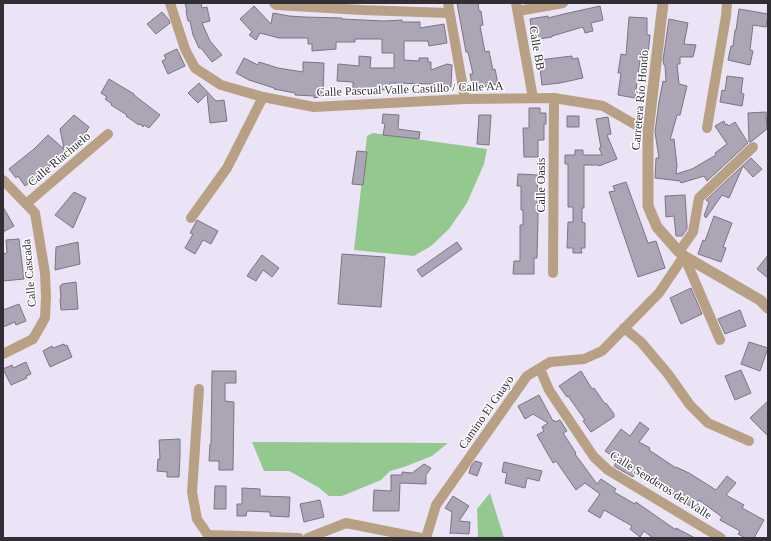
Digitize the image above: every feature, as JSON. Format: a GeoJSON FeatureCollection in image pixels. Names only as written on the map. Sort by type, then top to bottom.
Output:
{"type":"FeatureCollection","features":[{"type":"Feature","properties":{"kind":"street","name":"Calle Pascual Valle Castillo / Calle AA"},"geometry":{"type":"LineString","coordinates":[[170,3],[184,49],[195,68],[221,85],[263,97],[314,107],[466,99],[554,98],[603,106],[648,132]]}},
{"type":"Feature","properties":{"kind":"street"},"geometry":{"type":"LineString","coordinates":[[274,3],[276,5],[448,8],[466,99]]}},
{"type":"Feature","properties":{"kind":"street"},"geometry":{"type":"LineString","coordinates":[[517,7],[563,3]]}},
{"type":"Feature","properties":{"kind":"street","name":"Carretera Río Hondo"},"geometry":{"type":"LineString","coordinates":[[663,3],[648,132],[648,206],[657,227],[682,254],[760,300],[768,308]]}},
{"type":"Feature","properties":{"kind":"street"},"geometry":{"type":"LineString","coordinates":[[707,128],[727,3]]}},
{"type":"Feature","properties":{"kind":"street","name":"Calle BB"},"geometry":{"type":"LineString","coordinates":[[517,7],[532,98]]}},
{"type":"Feature","properties":{"kind":"street"},"geometry":{"type":"LineString","coordinates":[[191,218],[227,168],[263,97]]}},
{"type":"Feature","properties":{"kind":"street","name":"Calle Oasis"},"geometry":{"type":"LineString","coordinates":[[553,273],[554,98]]}},
{"type":"Feature","properties":{"kind":"street","name":"Calle Riachuelo"},"geometry":{"type":"LineString","coordinates":[[26,204],[108,134]]}},
{"type":"Feature","properties":{"kind":"street","name":"Camino El Guayo"},"geometry":{"type":"LineString","coordinates":[[426,538],[436,505],[527,376],[550,362],[584,359],[602,351],[659,293],[693,232],[700,198],[753,147]]}},
{"type":"Feature","properties":{"kind":"street","name":"Calle Cascada"},"geometry":{"type":"LineString","coordinates":[[3,180],[35,212],[46,297],[45,318],[33,339],[3,354]]}},
{"type":"Feature","properties":{"kind":"street"},"geometry":{"type":"LineString","coordinates":[[682,254],[720,340]]}},
{"type":"Feature","properties":{"kind":"street"},"geometry":{"type":"LineString","coordinates":[[624,328],[641,342],[668,374],[690,405],[708,424],[749,441]]}},
{"type":"Feature","properties":{"kind":"street","name":"Calle Senderos del Valle"},"geometry":{"type":"LineString","coordinates":[[540,369],[549,390],[594,457],[608,470],[721,538]]}},
{"type":"Feature","properties":{"kind":"street"},"geometry":{"type":"LineString","coordinates":[[199,389],[192,492],[197,519],[208,535],[299,538]]}},
{"type":"Feature","properties":{"kind":"street"},"geometry":{"type":"LineString","coordinates":[[308,538],[346,523],[421,538]]}},
{"type":"Feature","properties":{"kind":"green space"},"geometry":{"type":"Polygon","coordinates":[[[373,133],[487,149],[484,164],[467,203],[449,229],[431,246],[414,256],[354,250],[367,136],[373,133]]]}},
{"type":"Feature","properties":{"kind":"green space"},"geometry":{"type":"Polygon","coordinates":[[[252,442],[448,443],[432,456],[390,471],[381,480],[342,496],[329,496],[318,487],[289,471],[264,471],[252,442]]]}},
{"type":"Feature","properties":{"kind":"green space"},"geometry":{"type":"Polygon","coordinates":[[[490,493],[504,538],[476,538],[478,536],[477,509],[490,493]]]}},
{"type":"Feature","properties":{"kind":"building"},"geometry":{"type":"Polygon","coordinates":[[[185,3],[201,3],[202,8],[207,7],[210,21],[202,23],[210,41],[222,55],[212,62],[201,48],[199,48],[193,35],[190,21],[188,21],[185,3]]]}},
{"type":"Feature","properties":{"kind":"building"},"geometry":{"type":"Polygon","coordinates":[[[457,3],[478,3],[483,25],[480,26],[485,52],[489,51],[498,84],[473,89],[470,74],[473,74],[468,52],[466,52],[457,3]]]}},
{"type":"Feature","properties":{"kind":"building"},"geometry":{"type":"Polygon","coordinates":[[[254,6],[271,24],[273,13],[304,17],[384,21],[402,20],[402,22],[420,22],[420,28],[444,24],[447,43],[429,46],[428,41],[404,41],[404,60],[419,61],[419,58],[428,58],[428,62],[431,62],[431,70],[447,64],[452,65],[451,87],[433,86],[433,84],[390,83],[390,90],[353,89],[353,82],[337,81],[338,64],[359,66],[359,56],[371,57],[370,68],[394,68],[394,53],[382,53],[382,39],[355,39],[355,42],[336,42],[336,49],[312,51],[312,44],[308,44],[308,38],[279,38],[260,33],[256,40],[249,35],[252,32],[240,19],[254,6]]]}},
{"type":"Feature","properties":{"kind":"building"},"geometry":{"type":"Polygon","coordinates":[[[600,6],[603,20],[591,23],[593,31],[585,33],[583,27],[552,37],[533,40],[530,19],[548,16],[548,18],[600,6]]]}},
{"type":"Feature","properties":{"kind":"building"},"geometry":{"type":"Polygon","coordinates":[[[739,9],[768,14],[766,27],[753,25],[750,50],[753,51],[750,65],[728,60],[731,46],[733,46],[739,9]]]}},
{"type":"Feature","properties":{"kind":"building"},"geometry":{"type":"Polygon","coordinates":[[[162,12],[170,23],[156,34],[147,24],[162,12]]]}},
{"type":"Feature","properties":{"kind":"building"},"geometry":{"type":"Polygon","coordinates":[[[629,17],[647,18],[647,35],[650,35],[648,54],[641,53],[635,98],[618,95],[621,73],[618,73],[621,54],[626,55],[629,17]]]}},
{"type":"Feature","properties":{"kind":"building"},"geometry":{"type":"Polygon","coordinates":[[[669,19],[688,23],[684,44],[696,45],[693,57],[680,57],[680,64],[677,64],[679,84],[687,86],[680,115],[677,115],[670,140],[674,139],[677,165],[676,174],[692,169],[716,155],[715,153],[727,144],[715,126],[724,121],[725,125],[727,124],[729,126],[735,122],[748,143],[707,181],[704,176],[681,183],[680,181],[655,178],[656,158],[659,158],[655,132],[663,81],[666,82],[665,65],[663,60],[669,19]]]}},
{"type":"Feature","properties":{"kind":"building"},"geometry":{"type":"Polygon","coordinates":[[[177,49],[185,66],[168,74],[162,61],[166,59],[164,55],[177,49]]]}},
{"type":"Feature","properties":{"kind":"building"},"geometry":{"type":"Polygon","coordinates":[[[572,56],[572,59],[578,58],[583,78],[542,85],[539,60],[572,56]]]}},
{"type":"Feature","properties":{"kind":"building"},"geometry":{"type":"Polygon","coordinates":[[[244,58],[258,65],[259,62],[278,68],[303,72],[303,62],[324,63],[323,96],[314,98],[314,96],[295,95],[295,93],[274,89],[249,80],[236,73],[244,58]]]}},
{"type":"Feature","properties":{"kind":"building"},"geometry":{"type":"Polygon","coordinates":[[[727,76],[743,78],[741,93],[744,94],[742,106],[720,102],[722,90],[725,91],[727,76]]]}},
{"type":"Feature","properties":{"kind":"building"},"geometry":{"type":"Polygon","coordinates":[[[109,79],[134,94],[160,115],[149,128],[144,125],[143,127],[140,124],[139,125],[105,99],[107,97],[101,93],[109,79]]]}},
{"type":"Feature","properties":{"kind":"building"},"geometry":{"type":"Polygon","coordinates":[[[199,83],[216,101],[224,100],[227,121],[210,123],[207,94],[198,103],[188,93],[199,83]]]}},
{"type":"Feature","properties":{"kind":"building"},"geometry":{"type":"Polygon","coordinates":[[[529,108],[540,108],[540,113],[546,113],[544,140],[538,140],[538,157],[524,157],[523,128],[529,128],[529,108]]]}},
{"type":"Feature","properties":{"kind":"building"},"geometry":{"type":"Polygon","coordinates":[[[766,112],[767,129],[749,142],[748,113],[766,112]]]}},
{"type":"Feature","properties":{"kind":"building"},"geometry":{"type":"Polygon","coordinates":[[[383,114],[399,115],[398,129],[420,132],[419,139],[383,135],[385,124],[382,123],[383,114]]]}},
{"type":"Feature","properties":{"kind":"building"},"geometry":{"type":"Polygon","coordinates":[[[74,115],[89,127],[76,149],[73,145],[40,175],[25,186],[18,176],[16,178],[9,169],[34,149],[48,135],[64,149],[60,129],[74,115]]]}},
{"type":"Feature","properties":{"kind":"building"},"geometry":{"type":"Polygon","coordinates":[[[479,115],[491,115],[489,145],[477,144],[479,115]]]}},
{"type":"Feature","properties":{"kind":"building"},"geometry":{"type":"Polygon","coordinates":[[[567,116],[579,116],[579,127],[567,127],[567,116]]]}},
{"type":"Feature","properties":{"kind":"building"},"geometry":{"type":"Polygon","coordinates":[[[608,117],[611,134],[607,135],[617,159],[599,166],[584,165],[584,208],[582,208],[582,222],[585,223],[585,248],[581,248],[582,253],[573,253],[573,248],[567,248],[568,222],[573,222],[573,207],[568,207],[568,164],[565,164],[565,155],[575,155],[575,150],[583,150],[583,155],[602,155],[599,148],[601,148],[596,119],[608,117]]]}},
{"type":"Feature","properties":{"kind":"building"},"geometry":{"type":"Polygon","coordinates":[[[357,151],[367,152],[363,185],[352,184],[357,151]]]}},
{"type":"Feature","properties":{"kind":"building"},"geometry":{"type":"Polygon","coordinates":[[[751,158],[762,169],[753,177],[743,166],[729,198],[722,195],[706,218],[704,216],[709,202],[706,200],[751,158]]]}},
{"type":"Feature","properties":{"kind":"building"},"geometry":{"type":"Polygon","coordinates":[[[518,174],[538,175],[537,258],[534,258],[534,274],[513,274],[514,261],[520,261],[520,225],[523,225],[523,210],[521,210],[521,186],[517,186],[518,174]]]}},
{"type":"Feature","properties":{"kind":"building"},"geometry":{"type":"Polygon","coordinates":[[[626,182],[648,243],[656,241],[665,268],[638,277],[609,192],[615,191],[613,186],[626,182]]]}},
{"type":"Feature","properties":{"kind":"building"},"geometry":{"type":"Polygon","coordinates":[[[74,192],[86,198],[73,228],[55,215],[74,192]]]}},
{"type":"Feature","properties":{"kind":"building"},"geometry":{"type":"Polygon","coordinates":[[[685,195],[687,229],[682,236],[676,236],[674,216],[666,217],[665,196],[685,195]]]}},
{"type":"Feature","properties":{"kind":"building"},"geometry":{"type":"Polygon","coordinates":[[[3,207],[14,226],[3,232],[3,207]]]}},
{"type":"Feature","properties":{"kind":"building"},"geometry":{"type":"Polygon","coordinates":[[[714,216],[732,223],[723,247],[726,248],[721,262],[698,254],[703,240],[705,241],[714,216]]]}},
{"type":"Feature","properties":{"kind":"building"},"geometry":{"type":"Polygon","coordinates":[[[197,220],[218,231],[211,244],[203,240],[195,254],[185,248],[193,234],[190,233],[197,220]]]}},
{"type":"Feature","properties":{"kind":"building"},"geometry":{"type":"Polygon","coordinates":[[[19,239],[24,279],[3,281],[3,254],[7,253],[6,240],[19,239]]]}},
{"type":"Feature","properties":{"kind":"building"},"geometry":{"type":"Polygon","coordinates":[[[78,242],[80,264],[55,270],[56,247],[78,242]]]}},
{"type":"Feature","properties":{"kind":"building"},"geometry":{"type":"Polygon","coordinates":[[[457,242],[462,249],[422,277],[417,270],[457,242]]]}},
{"type":"Feature","properties":{"kind":"building"},"geometry":{"type":"Polygon","coordinates":[[[342,254],[385,257],[381,307],[338,304],[342,254]]]}},
{"type":"Feature","properties":{"kind":"building"},"geometry":{"type":"Polygon","coordinates":[[[262,255],[279,268],[272,277],[263,270],[256,281],[247,276],[262,255]]]}},
{"type":"Feature","properties":{"kind":"building"},"geometry":{"type":"Polygon","coordinates":[[[768,255],[768,278],[757,269],[768,255]]]}},
{"type":"Feature","properties":{"kind":"building"},"geometry":{"type":"Polygon","coordinates":[[[76,282],[78,309],[61,310],[60,286],[62,284],[76,282]]]}},
{"type":"Feature","properties":{"kind":"building"},"geometry":{"type":"Polygon","coordinates":[[[691,288],[702,314],[681,324],[670,298],[691,288]]]}},
{"type":"Feature","properties":{"kind":"building"},"geometry":{"type":"Polygon","coordinates":[[[19,304],[26,321],[16,325],[15,322],[3,327],[3,310],[19,304]]]}},
{"type":"Feature","properties":{"kind":"building"},"geometry":{"type":"Polygon","coordinates":[[[740,310],[746,326],[725,334],[718,319],[740,310]]]}},
{"type":"Feature","properties":{"kind":"building"},"geometry":{"type":"Polygon","coordinates":[[[749,342],[768,348],[760,371],[741,364],[749,342]]]}},
{"type":"Feature","properties":{"kind":"building"},"geometry":{"type":"Polygon","coordinates":[[[64,344],[65,346],[67,345],[72,357],[50,367],[43,351],[52,346],[53,348],[64,344]]]}},
{"type":"Feature","properties":{"kind":"building"},"geometry":{"type":"Polygon","coordinates":[[[26,362],[31,374],[26,376],[27,378],[11,385],[3,369],[12,365],[13,368],[26,362]]]}},
{"type":"Feature","properties":{"kind":"building"},"geometry":{"type":"Polygon","coordinates":[[[741,370],[751,393],[735,400],[725,376],[741,370]]]}},
{"type":"Feature","properties":{"kind":"building"},"geometry":{"type":"Polygon","coordinates":[[[212,371],[236,371],[236,383],[225,383],[225,401],[234,402],[233,470],[219,470],[219,461],[209,461],[211,444],[212,371]]]}},
{"type":"Feature","properties":{"kind":"building"},"geometry":{"type":"Polygon","coordinates":[[[581,371],[592,389],[594,388],[614,414],[614,417],[591,432],[583,421],[585,420],[559,386],[581,371]]]}},
{"type":"Feature","properties":{"kind":"building"},"geometry":{"type":"Polygon","coordinates":[[[539,395],[553,421],[554,420],[555,422],[560,420],[567,431],[563,433],[576,453],[575,454],[597,484],[601,479],[616,489],[614,492],[635,504],[636,502],[676,530],[676,528],[695,538],[653,538],[644,531],[640,537],[630,529],[632,526],[604,510],[600,518],[588,511],[600,494],[585,483],[576,490],[556,461],[553,463],[537,435],[544,431],[542,427],[548,423],[533,414],[525,419],[518,406],[539,395]]]}},
{"type":"Feature","properties":{"kind":"building"},"geometry":{"type":"Polygon","coordinates":[[[768,401],[768,436],[750,418],[768,401]]]}},
{"type":"Feature","properties":{"kind":"building"},"geometry":{"type":"Polygon","coordinates":[[[640,422],[649,429],[639,442],[650,448],[649,450],[676,468],[689,473],[716,490],[727,476],[736,483],[726,495],[744,505],[742,508],[764,520],[754,538],[745,538],[738,534],[740,531],[720,520],[722,517],[699,500],[694,508],[636,471],[633,477],[614,466],[618,460],[605,451],[621,429],[630,436],[640,422]]]}},
{"type":"Feature","properties":{"kind":"building"},"geometry":{"type":"Polygon","coordinates":[[[180,439],[179,477],[167,477],[167,472],[157,471],[158,459],[160,459],[159,440],[180,439]]]}},
{"type":"Feature","properties":{"kind":"building"},"geometry":{"type":"Polygon","coordinates":[[[475,461],[482,463],[477,476],[469,473],[471,466],[475,461]]]}},
{"type":"Feature","properties":{"kind":"building"},"geometry":{"type":"Polygon","coordinates":[[[504,462],[542,471],[539,481],[527,478],[525,488],[505,483],[507,473],[502,472],[504,462]]]}},
{"type":"Feature","properties":{"kind":"building"},"geometry":{"type":"Polygon","coordinates":[[[424,464],[431,468],[426,475],[426,484],[400,483],[399,511],[373,511],[374,490],[391,491],[391,475],[402,475],[402,472],[412,473],[424,464]]]}},
{"type":"Feature","properties":{"kind":"building"},"geometry":{"type":"Polygon","coordinates":[[[215,486],[226,486],[226,509],[214,509],[215,486]]]}},
{"type":"Feature","properties":{"kind":"building"},"geometry":{"type":"Polygon","coordinates":[[[242,488],[260,489],[260,496],[290,497],[289,517],[270,516],[270,512],[247,511],[246,516],[237,516],[237,504],[242,504],[242,488]]]}},
{"type":"Feature","properties":{"kind":"building"},"geometry":{"type":"Polygon","coordinates":[[[453,496],[469,506],[459,521],[470,522],[469,534],[450,534],[452,512],[445,508],[453,496]]]}},
{"type":"Feature","properties":{"kind":"building"},"geometry":{"type":"Polygon","coordinates":[[[320,500],[324,517],[304,522],[300,504],[320,500]]]}}]}
